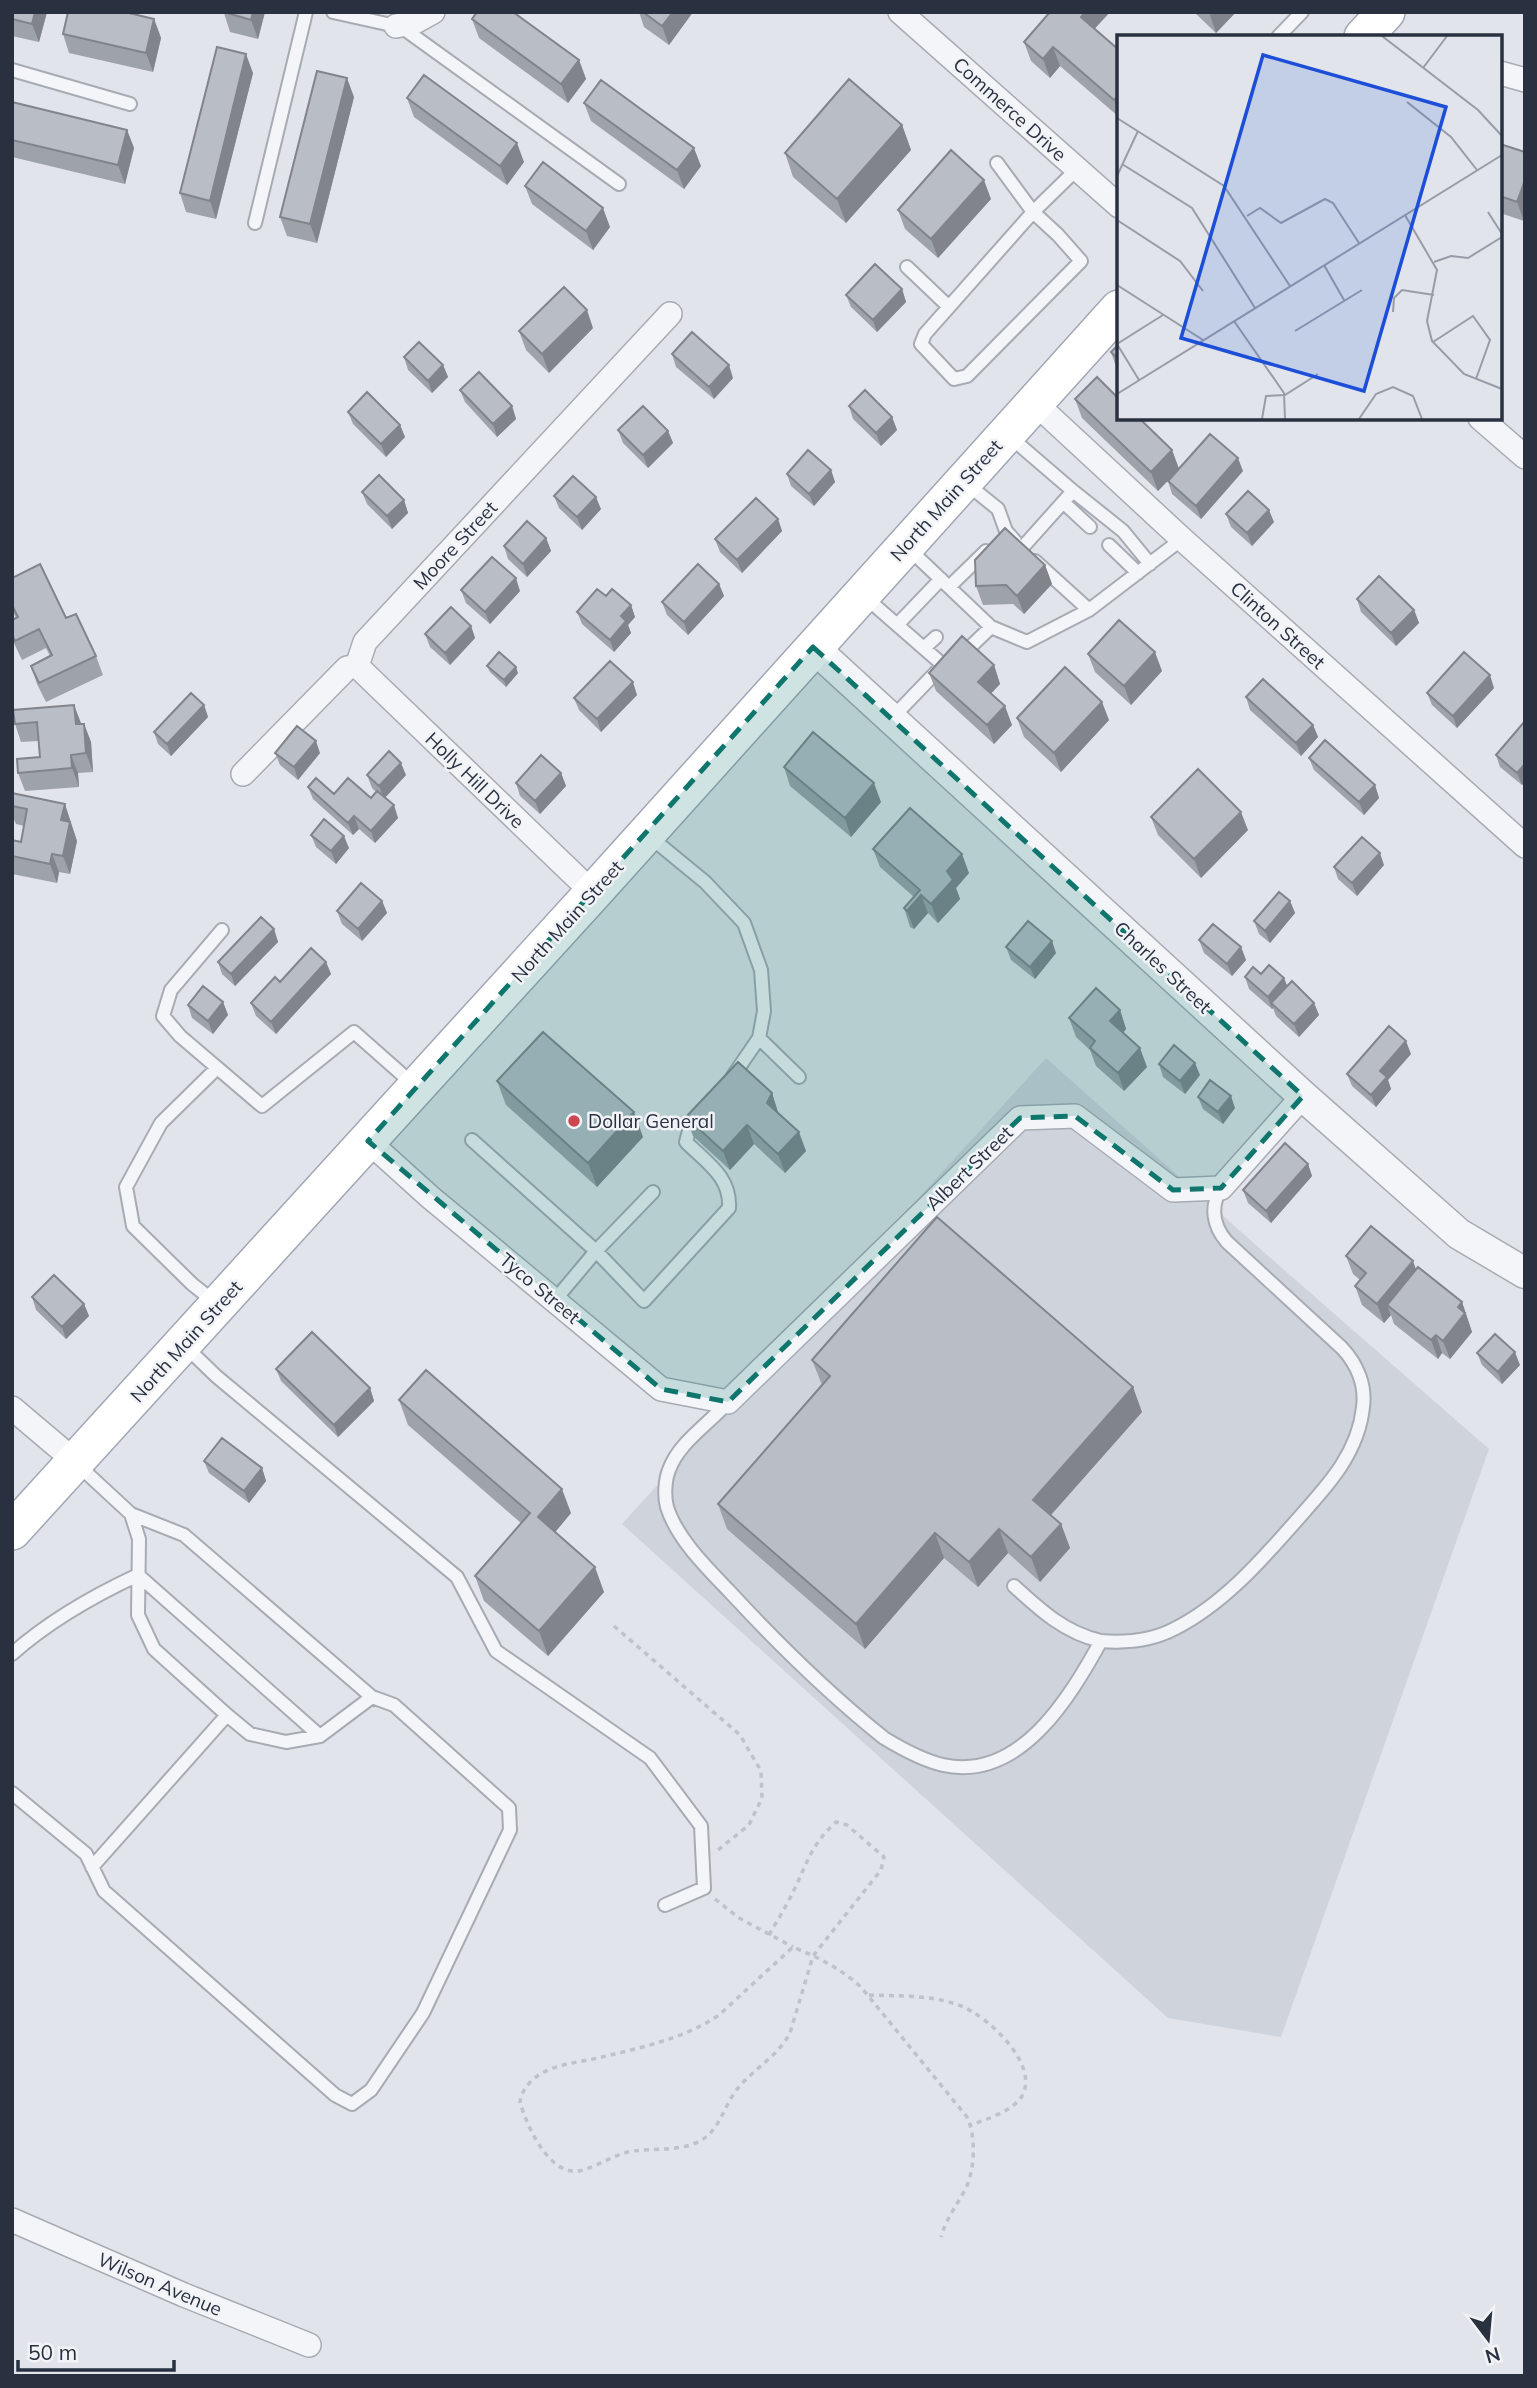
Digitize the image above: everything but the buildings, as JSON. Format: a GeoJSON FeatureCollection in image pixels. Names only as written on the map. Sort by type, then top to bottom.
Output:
{"type":"FeatureCollection","features":[{"type":"Feature","properties":{"kind":"main road","name":"North Main Street"},"geometry":{"type":"LineString","coordinates":[[12,1531],[593,893],[1117,311]]}},
{"type":"Feature","properties":{"kind":"street"},"geometry":{"type":"LineString","coordinates":[[398,26],[415,22],[433,12]]}},
{"type":"Feature","properties":{"kind":"street","name":"Commerce Drive"},"geometry":{"type":"LineString","coordinates":[[900,12],[1117,204]]}},
{"type":"Feature","properties":{"kind":"street"},"geometry":{"type":"LineString","coordinates":[[1502,74],[1525,80]]}},
{"type":"Feature","properties":{"kind":"street","name":"Moore Street"},"geometry":{"type":"LineString","coordinates":[[243,775],[347,668],[357,666],[365,642],[670,314]]}},
{"type":"Feature","properties":{"kind":"street","name":"Clinton Street"},"geometry":{"type":"LineString","coordinates":[[1034,402],[1182,539],[1525,846]]}},
{"type":"Feature","properties":{"kind":"street"},"geometry":{"type":"LineString","coordinates":[[1482,420],[1525,457]]}},
{"type":"Feature","properties":{"kind":"street","name":"Charles Street"},"geometry":{"type":"LineString","coordinates":[[813,647],[1303,1096],[1459,1234],[1525,1273]]}},
{"type":"Feature","properties":{"kind":"street","name":"Holly Hill Drive"},"geometry":{"type":"LineString","coordinates":[[357,666],[593,893]]}},
{"type":"Feature","properties":{"kind":"street"},"geometry":{"type":"LineString","coordinates":[[1221,1188],[1303,1096]]}},
{"type":"Feature","properties":{"kind":"street","name":"Albert Street"},"geometry":{"type":"LineString","coordinates":[[728,1402],[1020,1118],[1075,1116],[1173,1190],[1221,1188]]}},
{"type":"Feature","properties":{"kind":"street","name":"Tyco Street"},"geometry":{"type":"LineString","coordinates":[[368,1141],[430,1197],[662,1389],[728,1402]]}},
{"type":"Feature","properties":{"kind":"street"},"geometry":{"type":"LineString","coordinates":[[12,1408],[76,1462]]}},
{"type":"Feature","properties":{"kind":"street","name":"Wilson Avenue"},"geometry":{"type":"LineString","coordinates":[[12,2220],[184,2295],[309,2345]]}},
{"type":"Feature","properties":{"kind":"lane"},"geometry":{"type":"LineString","coordinates":[[255,223],[306,12]]}},
{"type":"Feature","properties":{"kind":"lane"},"geometry":{"type":"LineString","coordinates":[[333,12],[398,26],[619,184]]}},
{"type":"Feature","properties":{"kind":"lane"},"geometry":{"type":"LineString","coordinates":[[1280,35],[1302,12]]}},
{"type":"Feature","properties":{"kind":"lane"},"geometry":{"type":"LineString","coordinates":[[12,70],[130,104]]}},
{"type":"Feature","properties":{"kind":"lane"},"geometry":{"type":"LineString","coordinates":[[997,163],[1024,196],[1033,212],[1081,261],[967,376],[954,379],[921,344],[925,334],[1033,212],[1077,169]]}},
{"type":"Feature","properties":{"kind":"lane"},"geometry":{"type":"LineString","coordinates":[[907,267],[949,307]]}},
{"type":"Feature","properties":{"kind":"lane"},"geometry":{"type":"LineString","coordinates":[[1006,434],[1122,531],[1150,564]]}},
{"type":"Feature","properties":{"kind":"lane"},"geometry":{"type":"LineString","coordinates":[[964,482],[998,509],[1006,531],[1089,610]]}},
{"type":"Feature","properties":{"kind":"lane"},"geometry":{"type":"LineString","coordinates":[[1022,548],[1073,491]]}},
{"type":"Feature","properties":{"kind":"lane"},"geometry":{"type":"LineString","coordinates":[[1063,502],[1090,527]]}},
{"type":"Feature","properties":{"kind":"lane"},"geometry":{"type":"LineString","coordinates":[[897,625],[1006,531]]}},
{"type":"Feature","properties":{"kind":"lane"},"geometry":{"type":"LineString","coordinates":[[905,545],[945,583],[964,608],[991,626],[1027,642],[1089,610],[1182,539]]}},
{"type":"Feature","properties":{"kind":"lane"},"geometry":{"type":"LineString","coordinates":[[1109,545],[1138,573]]}},
{"type":"Feature","properties":{"kind":"lane"},"geometry":{"type":"LineString","coordinates":[[861,594],[943,665]]}},
{"type":"Feature","properties":{"kind":"lane"},"geometry":{"type":"LineString","coordinates":[[892,718],[943,665],[962,656],[991,626]]}},
{"type":"Feature","properties":{"kind":"lane"},"geometry":{"type":"LineString","coordinates":[[924,648],[936,637]]}},
{"type":"Feature","properties":{"kind":"lane"},"geometry":{"type":"LineString","coordinates":[[646,834],[705,882],[744,923],[761,970],[764,1011],[759,1038],[728,1085]]}},
{"type":"Feature","properties":{"kind":"lane"},"geometry":{"type":"LineString","coordinates":[[222,930],[171,990],[163,1016],[180,1036],[262,1106],[354,1032],[417,1087]]}},
{"type":"Feature","properties":{"kind":"lane"},"geometry":{"type":"LineString","coordinates":[[759,1038],[799,1077]]}},
{"type":"Feature","properties":{"kind":"lane"},"geometry":{"type":"LineString","coordinates":[[217,1068],[161,1124],[126,1187],[133,1226],[192,1284],[219,1305]]}},
{"type":"Feature","properties":{"kind":"lane"},"geometry":{"type":"LineString","coordinates":[[472,1140],[597,1251],[644,1301],[729,1209],[730,1194],[724,1181],[686,1142],[690,1127],[705,1110]]}},
{"type":"Feature","properties":{"kind":"lane"},"geometry":{"type":"LineString","coordinates":[[1014,1586],[1067,1629],[1101,1641],[1129,1642],[1153,1637],[1185,1623],[1223,1597],[1288,1530],[1330,1481],[1351,1448],[1359,1426],[1363,1394],[1360,1378],[1352,1361],[1342,1348],[1223,1238],[1216,1226],[1214,1214],[1221,1188]]}},
{"type":"Feature","properties":{"kind":"lane"},"geometry":{"type":"LineString","coordinates":[[555,1300],[653,1192]]}},
{"type":"Feature","properties":{"kind":"lane"},"geometry":{"type":"LineString","coordinates":[[183,1345],[216,1376],[457,1577],[496,1651],[650,1758],[701,1826],[704,1888],[665,1905]]}},
{"type":"Feature","properties":{"kind":"lane"},"geometry":{"type":"LineString","coordinates":[[728,1402],[680,1450],[668,1470],[667,1507],[677,1528],[739,1602],[775,1640],[884,1738],[905,1751],[943,1765],[965,1767],[1004,1758],[1030,1740],[1056,1710],[1081,1676],[1101,1641]]}},
{"type":"Feature","properties":{"kind":"lane"},"geometry":{"type":"LineString","coordinates":[[12,1793],[86,1854],[104,1891],[335,2095],[352,2104],[371,2090],[423,2013],[510,1830],[509,1808],[502,1800],[394,1705],[372,1697],[184,1535],[131,1514],[76,1462]]}},
{"type":"Feature","properties":{"kind":"lane"},"geometry":{"type":"LineString","coordinates":[[131,1514],[139,1539],[138,1615],[153,1649],[250,1734],[286,1741],[320,1736],[372,1697]]}},
{"type":"Feature","properties":{"kind":"lane"},"geometry":{"type":"LineString","coordinates":[[12,1654],[33,1635],[99,1593],[138,1575]]}},
{"type":"Feature","properties":{"kind":"lane"},"geometry":{"type":"LineString","coordinates":[[138,1575],[320,1736]]}},
{"type":"Feature","properties":{"kind":"lane"},"geometry":{"type":"LineString","coordinates":[[92,1867],[226,1715]]}},
{"type":"Feature","properties":{"kind":"path"},"geometry":{"type":"LineString","coordinates":[[614,1626],[740,1735],[761,1771],[762,1798],[749,1825],[703,1862]]}},
{"type":"Feature","properties":{"kind":"path"},"geometry":{"type":"LineString","coordinates":[[769,1935],[793,1892],[807,1857],[820,1836],[836,1822],[847,1825],[884,1857],[881,1870],[813,1956],[785,2043],[738,2088],[709,2135],[687,2145],[631,2151],[576,2172],[561,2169],[550,2160],[524,2115],[520,2102],[524,2090],[538,2075],[562,2065],[643,2047],[708,2022],[793,1947]]}},
{"type":"Feature","properties":{"kind":"path"},"geometry":{"type":"LineString","coordinates":[[704,1888],[724,1907],[769,1935],[842,1970],[869,1995],[933,2078],[964,2111],[970,2125],[972,2153],[969,2180],[950,2213],[941,2237]]}},
{"type":"Feature","properties":{"kind":"path"},"geometry":{"type":"LineString","coordinates":[[869,1995],[949,2002],[981,2016],[999,2031],[1016,2056],[1026,2083],[1021,2096],[1010,2107],[970,2125]]}},
{"type":"Feature","properties":{"kind":"highlighted area"},"geometry":{"type":"Polygon","coordinates":[[[813,647],[1303,1096],[1221,1188],[1173,1190],[1075,1116],[1020,1118],[728,1402],[661,1389],[368,1141],[813,647]]]}},
{"type":"Feature","properties":{"kind":"shaded area"},"geometry":{"type":"Polygon","coordinates":[[[1046,1058],[1489,1449],[1281,2037],[1168,2018],[622,1524],[1046,1058]]]}},
{"type":"Feature","properties":{"kind":"place","name":"Dollar General"},"geometry":{"type":"Point","coordinates":[574,1121]}}]}
